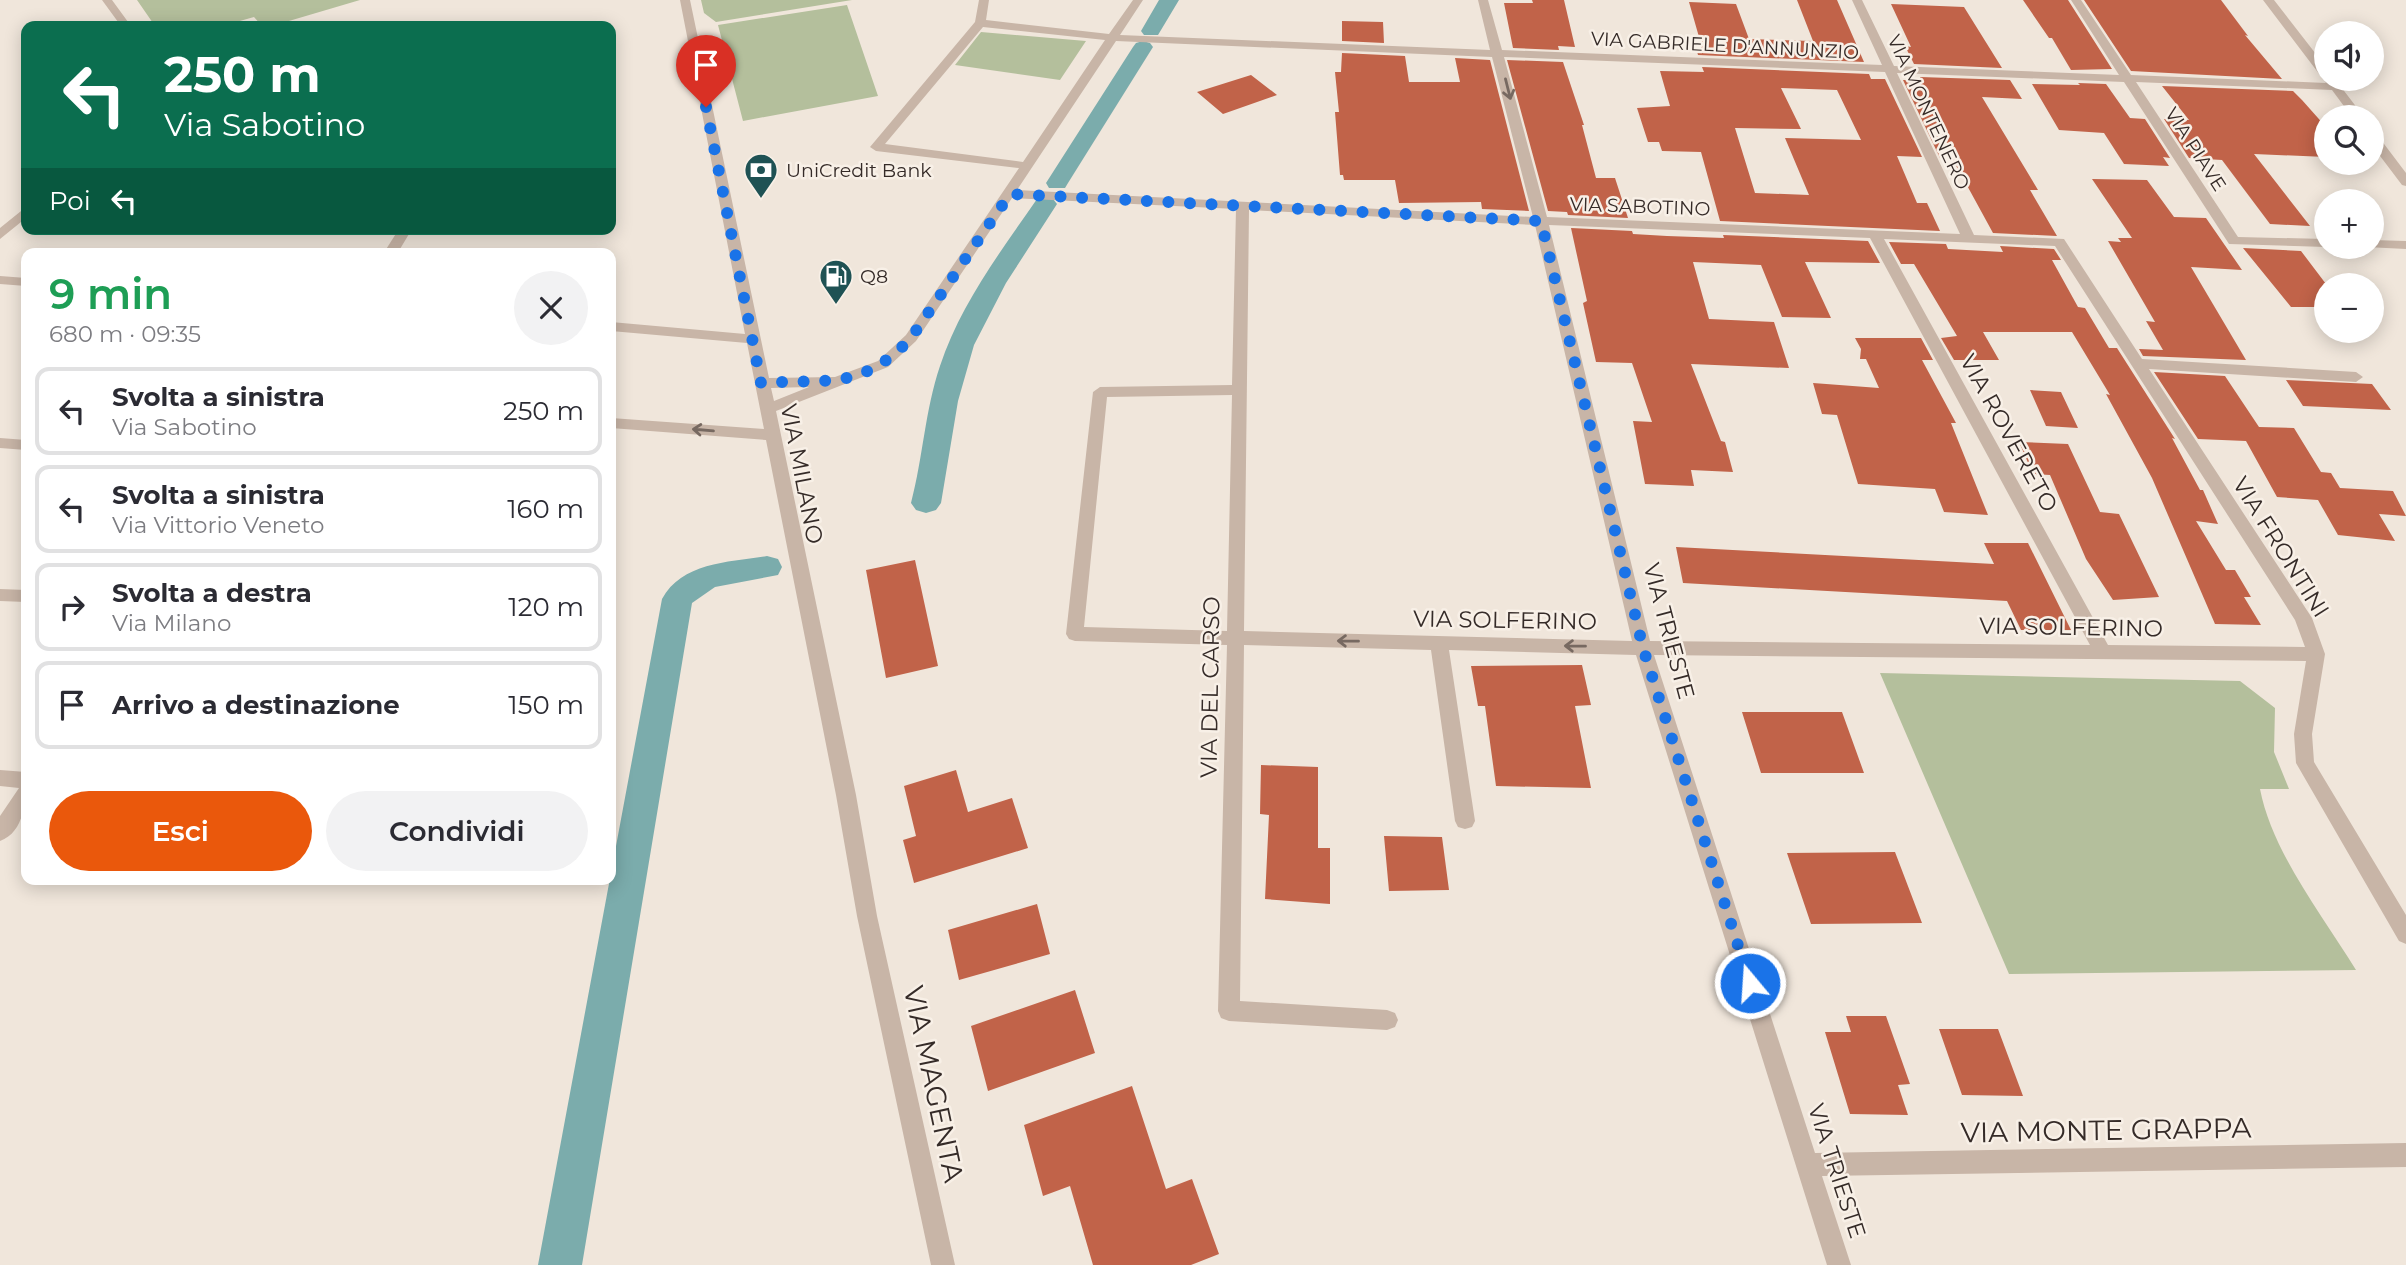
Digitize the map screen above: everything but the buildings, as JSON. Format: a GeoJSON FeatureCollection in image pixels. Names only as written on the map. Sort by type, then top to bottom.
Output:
{"type":"FeatureCollection","features":[{"type":"Feature","properties":{"kind":"street"},"geometry":{"type":"LineString","coordinates":[[107,0],[122,21]]}},
{"type":"Feature","properties":{"kind":"street","name":"VIA MILANO"},"geometry":{"type":"LineString","coordinates":[[685,0],[867,916]]}},
{"type":"Feature","properties":{"kind":"street"},"geometry":{"type":"LineString","coordinates":[[984,0],[981,23],[876,147],[1029,166]]}},
{"type":"Feature","properties":{"kind":"street"},"geometry":{"type":"LineString","coordinates":[[766,409],[883,364],[911,338],[1138,0]]}},
{"type":"Feature","properties":{"kind":"street","name":"VIA TRIESTE"},"geometry":{"type":"LineString","coordinates":[[1483,0],[1541,221],[1643,648],[1839,1265]]}},
{"type":"Feature","properties":{"kind":"street","name":"VIA MONTENERO"},"geometry":{"type":"LineString","coordinates":[[1857,0],[1969,239]]}},
{"type":"Feature","properties":{"kind":"street","name":"VIA PIAVE"},"geometry":{"type":"LineString","coordinates":[[2076,0],[2234,241],[2314,243]]}},
{"type":"Feature","properties":{"kind":"street"},"geometry":{"type":"LineString","coordinates":[[2268,0],[2314,59]]}},
{"type":"Feature","properties":{"kind":"street","name":"VIA GABRIELE D'ANNUNZIO"},"geometry":{"type":"LineString","coordinates":[[981,23],[1114,38],[2127,79],[2314,80]]}},
{"type":"Feature","properties":{"kind":"street"},"geometry":{"type":"LineString","coordinates":[[2338,91],[2349,105]]}},
{"type":"Feature","properties":{"kind":"street"},"geometry":{"type":"LineString","coordinates":[[2384,152],[2406,182]]}},
{"type":"Feature","properties":{"kind":"street","name":"VIA SABOTINO"},"geometry":{"type":"LineString","coordinates":[[1010,194],[1541,221],[2059,243]]}},
{"type":"Feature","properties":{"kind":"street","name":"VIA DEL CARSO"},"geometry":{"type":"LineString","coordinates":[[1243,206],[1229,1011],[1387,1020]]}},
{"type":"Feature","properties":{"kind":"street"},"geometry":{"type":"LineString","coordinates":[[0,235],[21,216]]}},
{"type":"Feature","properties":{"kind":"street","name":"VIA ROVERETO"},"geometry":{"type":"LineString","coordinates":[[1875,235],[2103,652]]}},
{"type":"Feature","properties":{"kind":"street","name":"VIA FRONTINI"},"geometry":{"type":"LineString","coordinates":[[2059,243],[2303,618],[2316,654],[2303,734],[2305,763],[2406,934]]}},
{"type":"Feature","properties":{"kind":"street"},"geometry":{"type":"LineString","coordinates":[[2384,244],[2406,245]]}},
{"type":"Feature","properties":{"kind":"street"},"geometry":{"type":"LineString","coordinates":[[0,280],[21,282]]}},
{"type":"Feature","properties":{"kind":"street"},"geometry":{"type":"LineString","coordinates":[[616,327],[752,339]]}},
{"type":"Feature","properties":{"kind":"street"},"geometry":{"type":"LineString","coordinates":[[2137,363],[2356,377]]}},
{"type":"Feature","properties":{"kind":"street"},"geometry":{"type":"LineString","coordinates":[[761,383],[837,382]]}},
{"type":"Feature","properties":{"kind":"street","name":"VIA SOLFERINO"},"geometry":{"type":"LineString","coordinates":[[1239,390],[1100,392],[1075,634],[1643,648],[2316,654]]}},
{"type":"Feature","properties":{"kind":"street"},"geometry":{"type":"LineString","coordinates":[[616,423],[771,435]]}},
{"type":"Feature","properties":{"kind":"street"},"geometry":{"type":"LineString","coordinates":[[0,443],[21,445]]}},
{"type":"Feature","properties":{"kind":"street"},"geometry":{"type":"LineString","coordinates":[[0,595],[21,596]]}},
{"type":"Feature","properties":{"kind":"street"},"geometry":{"type":"LineString","coordinates":[[1439,643],[1465,821]]}},
{"type":"Feature","properties":{"kind":"street"},"geometry":{"type":"LineString","coordinates":[[0,778],[21,780]]}},
{"type":"Feature","properties":{"kind":"street"},"geometry":{"type":"LineString","coordinates":[[0,832],[21,800]]}},
{"type":"Feature","properties":{"kind":"street","name":"VIA MAGENTA"},"geometry":{"type":"LineString","coordinates":[[867,916],[943,1265]]}},
{"type":"Feature","properties":{"kind":"street","name":"VIA MONTE GRAPPA"},"geometry":{"type":"LineString","coordinates":[[1808,1165],[2406,1155]]}},
{"type":"Feature","properties":{"kind":"green space"},"geometry":{"type":"Polygon","coordinates":[[[137,0],[360,0],[289,21],[258,21],[254,17],[240,21],[152,21],[137,0]]]}},
{"type":"Feature","properties":{"kind":"green space"},"geometry":{"type":"Polygon","coordinates":[[[701,0],[852,0],[716,22],[704,13],[701,0]]]}},
{"type":"Feature","properties":{"kind":"green space"},"geometry":{"type":"Polygon","coordinates":[[[847,5],[878,96],[743,121],[718,25],[847,5]]]}},
{"type":"Feature","properties":{"kind":"green space"},"geometry":{"type":"Polygon","coordinates":[[[981,32],[1086,41],[1060,80],[955,65],[981,32]]]}},
{"type":"Feature","properties":{"kind":"green space"},"geometry":{"type":"Polygon","coordinates":[[[1880,673],[2240,681],[2275,708],[2274,752],[2289,789],[2260,789],[2275,836],[2300,883],[2356,970],[2009,974],[1880,673]]]}},
{"type":"Feature","properties":{"kind":"waterway"},"geometry":{"type":"LineString","coordinates":[[1151,31],[1169,0]]}},
{"type":"Feature","properties":{"kind":"waterway"},"geometry":{"type":"LineString","coordinates":[[1057,183],[1143,47]]}},
{"type":"Feature","properties":{"kind":"waterway"},"geometry":{"type":"LineString","coordinates":[[926,503],[945,401],[961,345],[981,303],[1045,204]]}},
{"type":"Feature","properties":{"kind":"waterway"},"geometry":{"type":"LineString","coordinates":[[560,1265],[677,599],[685,590],[706,578],[767,567]]}},
{"type":"Feature","properties":{"kind":"place","name":"UniCredit Bank"},"geometry":{"type":"Point","coordinates":[761,200]}},
{"type":"Feature","properties":{"kind":"place","name":"Q8"},"geometry":{"type":"Point","coordinates":[836,306]}},
{"type":"Feature","properties":{"kind":"route"},"geometry":{"type":"LineString","coordinates":[[706,107],[761,383],[837,382],[864,373],[895,355],[911,338],[1010,194],[1541,221],[1643,648],[1750,983]]}}]}
